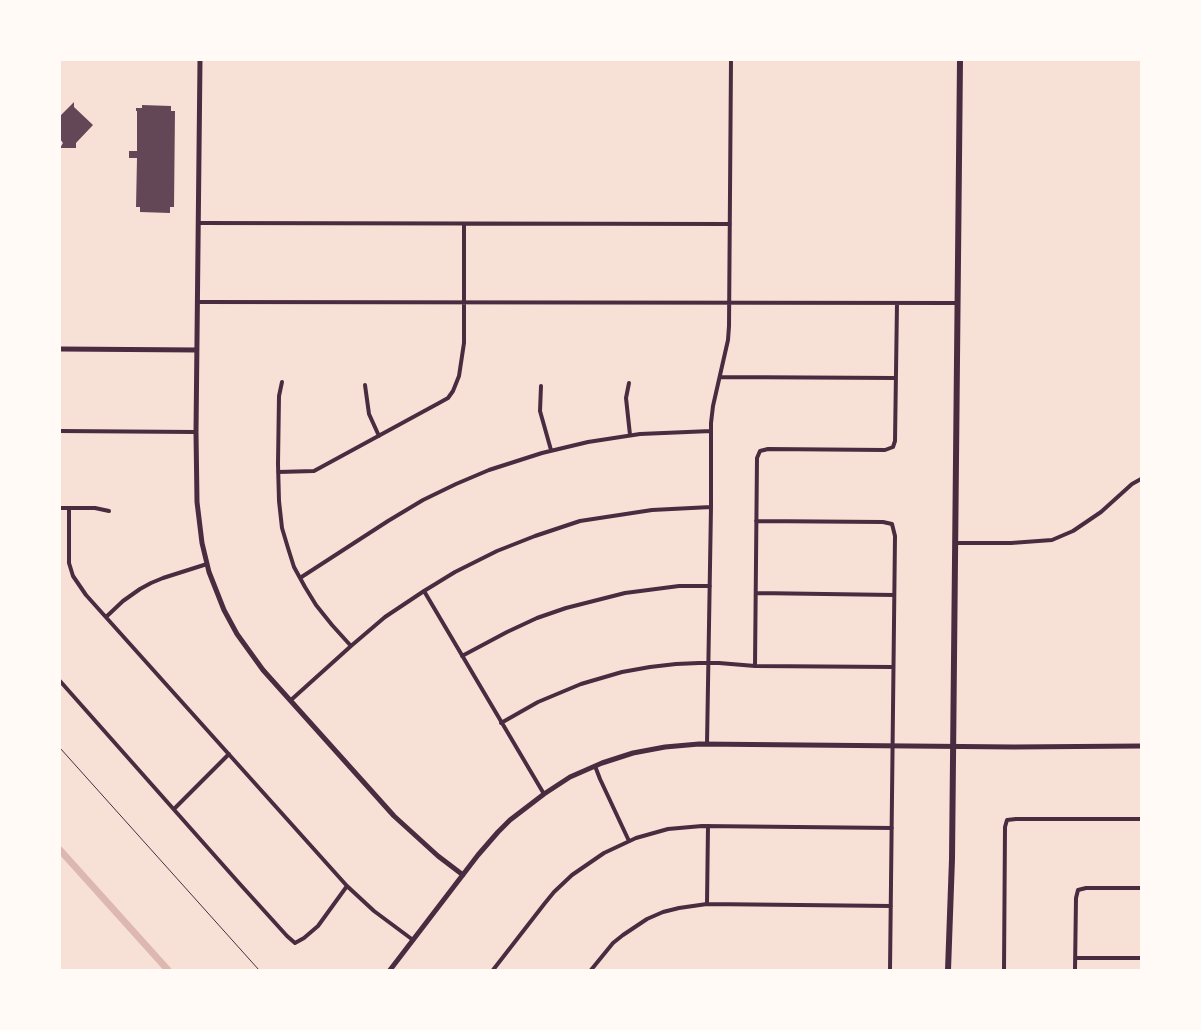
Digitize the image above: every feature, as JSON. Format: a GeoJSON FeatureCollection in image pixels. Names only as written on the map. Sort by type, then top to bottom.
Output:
{"type":"FeatureCollection","features":[{"type":"Feature","properties":{"kind":"main road"},"geometry":{"type":"LineString","coordinates":[[948,970],[952,860],[960,60]]}},
{"type":"Feature","properties":{"kind":"street"},"geometry":{"type":"LineString","coordinates":[[200,60],[197,502],[200,535],[213,583],[224,610],[237,634],[263,670],[394,816],[438,856],[463,875]]}},
{"type":"Feature","properties":{"kind":"street"},"geometry":{"type":"LineString","coordinates":[[707,744],[711,430],[713,406],[728,340],[731,60]]}},
{"type":"Feature","properties":{"kind":"street"},"geometry":{"type":"LineString","coordinates":[[199,223],[730,224]]}},
{"type":"Feature","properties":{"kind":"street"},"geometry":{"type":"LineString","coordinates":[[278,472],[314,471],[448,398],[459,376],[463,353],[464,224]]}},
{"type":"Feature","properties":{"kind":"street"},"geometry":{"type":"LineString","coordinates":[[198,302],[957,303]]}},
{"type":"Feature","properties":{"kind":"street"},"geometry":{"type":"LineString","coordinates":[[755,666],[757,458],[760,451],[768,449],[885,450],[893,447],[895,441],[897,303]]}},
{"type":"Feature","properties":{"kind":"street"},"geometry":{"type":"LineString","coordinates":[[60,349],[197,350]]}},
{"type":"Feature","properties":{"kind":"street"},"geometry":{"type":"LineString","coordinates":[[720,376],[896,378]]}},
{"type":"Feature","properties":{"kind":"street"},"geometry":{"type":"LineString","coordinates":[[282,382],[279,396],[278,472],[278,501],[282,528],[300,578],[316,604],[350,646]]}},
{"type":"Feature","properties":{"kind":"street"},"geometry":{"type":"LineString","coordinates":[[629,383],[626,398],[630,435]]}},
{"type":"Feature","properties":{"kind":"street"},"geometry":{"type":"LineString","coordinates":[[365,385],[369,414],[379,436]]}},
{"type":"Feature","properties":{"kind":"street"},"geometry":{"type":"LineString","coordinates":[[541,386],[540,411],[551,450]]}},
{"type":"Feature","properties":{"kind":"street"},"geometry":{"type":"LineString","coordinates":[[300,578],[423,500],[489,470],[551,450],[588,442],[630,435],[711,430]]}},
{"type":"Feature","properties":{"kind":"street"},"geometry":{"type":"LineString","coordinates":[[60,431],[196,432]]}},
{"type":"Feature","properties":{"kind":"street"},"geometry":{"type":"LineString","coordinates":[[955,543],[1052,540],[1073,531],[1102,512],[1132,484],[1141,479]]}},
{"type":"Feature","properties":{"kind":"street"},"geometry":{"type":"LineString","coordinates":[[291,700],[350,646],[386,617],[424,590],[496,551],[580,522],[652,510],[711,507]]}},
{"type":"Feature","properties":{"kind":"street"},"geometry":{"type":"LineString","coordinates":[[60,508],[95,508],[109,511]]}},
{"type":"Feature","properties":{"kind":"street"},"geometry":{"type":"LineString","coordinates":[[70,508],[69,563],[73,576],[86,595],[348,886],[374,911],[413,940]]}},
{"type":"Feature","properties":{"kind":"street"},"geometry":{"type":"LineString","coordinates":[[756,522],[883,522],[892,524],[895,536],[890,970]]}},
{"type":"Feature","properties":{"kind":"street"},"geometry":{"type":"LineString","coordinates":[[106,617],[123,601],[151,583],[207,564]]}},
{"type":"Feature","properties":{"kind":"street"},"geometry":{"type":"LineString","coordinates":[[462,656],[537,618],[566,608],[625,592],[678,586],[710,586]]}},
{"type":"Feature","properties":{"kind":"street"},"geometry":{"type":"LineString","coordinates":[[424,590],[544,794]]}},
{"type":"Feature","properties":{"kind":"street"},"geometry":{"type":"LineString","coordinates":[[756,593],[894,595]]}},
{"type":"Feature","properties":{"kind":"street"},"geometry":{"type":"LineString","coordinates":[[501,723],[538,702],[581,684],[622,672],[650,667],[708,663],[755,666],[894,667]]}},
{"type":"Feature","properties":{"kind":"street"},"geometry":{"type":"LineString","coordinates":[[60,681],[239,883],[287,936],[296,943],[318,926],[348,886]]}},
{"type":"Feature","properties":{"kind":"street"},"geometry":{"type":"LineString","coordinates":[[390,970],[482,850],[521,811],[570,777],[633,753],[665,747],[707,744],[892,747],[1141,746]]}},
{"type":"Feature","properties":{"kind":"street"},"geometry":{"type":"LineString","coordinates":[[174,809],[228,754]]}},
{"type":"Feature","properties":{"kind":"street"},"geometry":{"type":"LineString","coordinates":[[595,766],[629,841]]}},
{"type":"Feature","properties":{"kind":"street"},"geometry":{"type":"LineString","coordinates":[[1004,970],[1005,827],[1007,820],[1141,819]]}},
{"type":"Feature","properties":{"kind":"street"},"geometry":{"type":"LineString","coordinates":[[493,970],[560,886],[590,862],[629,841],[668,829],[708,826],[892,828]]}},
{"type":"Feature","properties":{"kind":"street"},"geometry":{"type":"LineString","coordinates":[[707,904],[708,826]]}},
{"type":"Feature","properties":{"kind":"street"},"geometry":{"type":"LineString","coordinates":[[1075,970],[1076,898],[1078,890],[1086,888],[1141,888]]}},
{"type":"Feature","properties":{"kind":"street"},"geometry":{"type":"LineString","coordinates":[[591,970],[613,943],[647,919],[679,908],[707,904],[891,906]]}},
{"type":"Feature","properties":{"kind":"street"},"geometry":{"type":"LineString","coordinates":[[1075,958],[1141,958]]}},
{"type":"Feature","properties":{"kind":"path"},"geometry":{"type":"LineString","coordinates":[[60,748],[259,970]]}},
{"type":"Feature","properties":{"kind":"building"},"geometry":{"type":"Polygon","coordinates":[[[74,102],[74,107],[93,125],[76,143],[76,148],[60,148],[63,143],[60,139],[60,116],[74,102]]]}},
{"type":"Feature","properties":{"kind":"building"},"geometry":{"type":"Polygon","coordinates":[[[142,105],[171,106],[171,111],[175,111],[174,207],[170,207],[170,213],[140,212],[140,207],[136,207],[137,158],[129,158],[129,151],[137,151],[136,108],[142,108],[142,105]]]}},
{"type":"Feature","properties":{"kind":"waterway"},"geometry":{"type":"LineString","coordinates":[[60,850],[168,970]]}}]}
